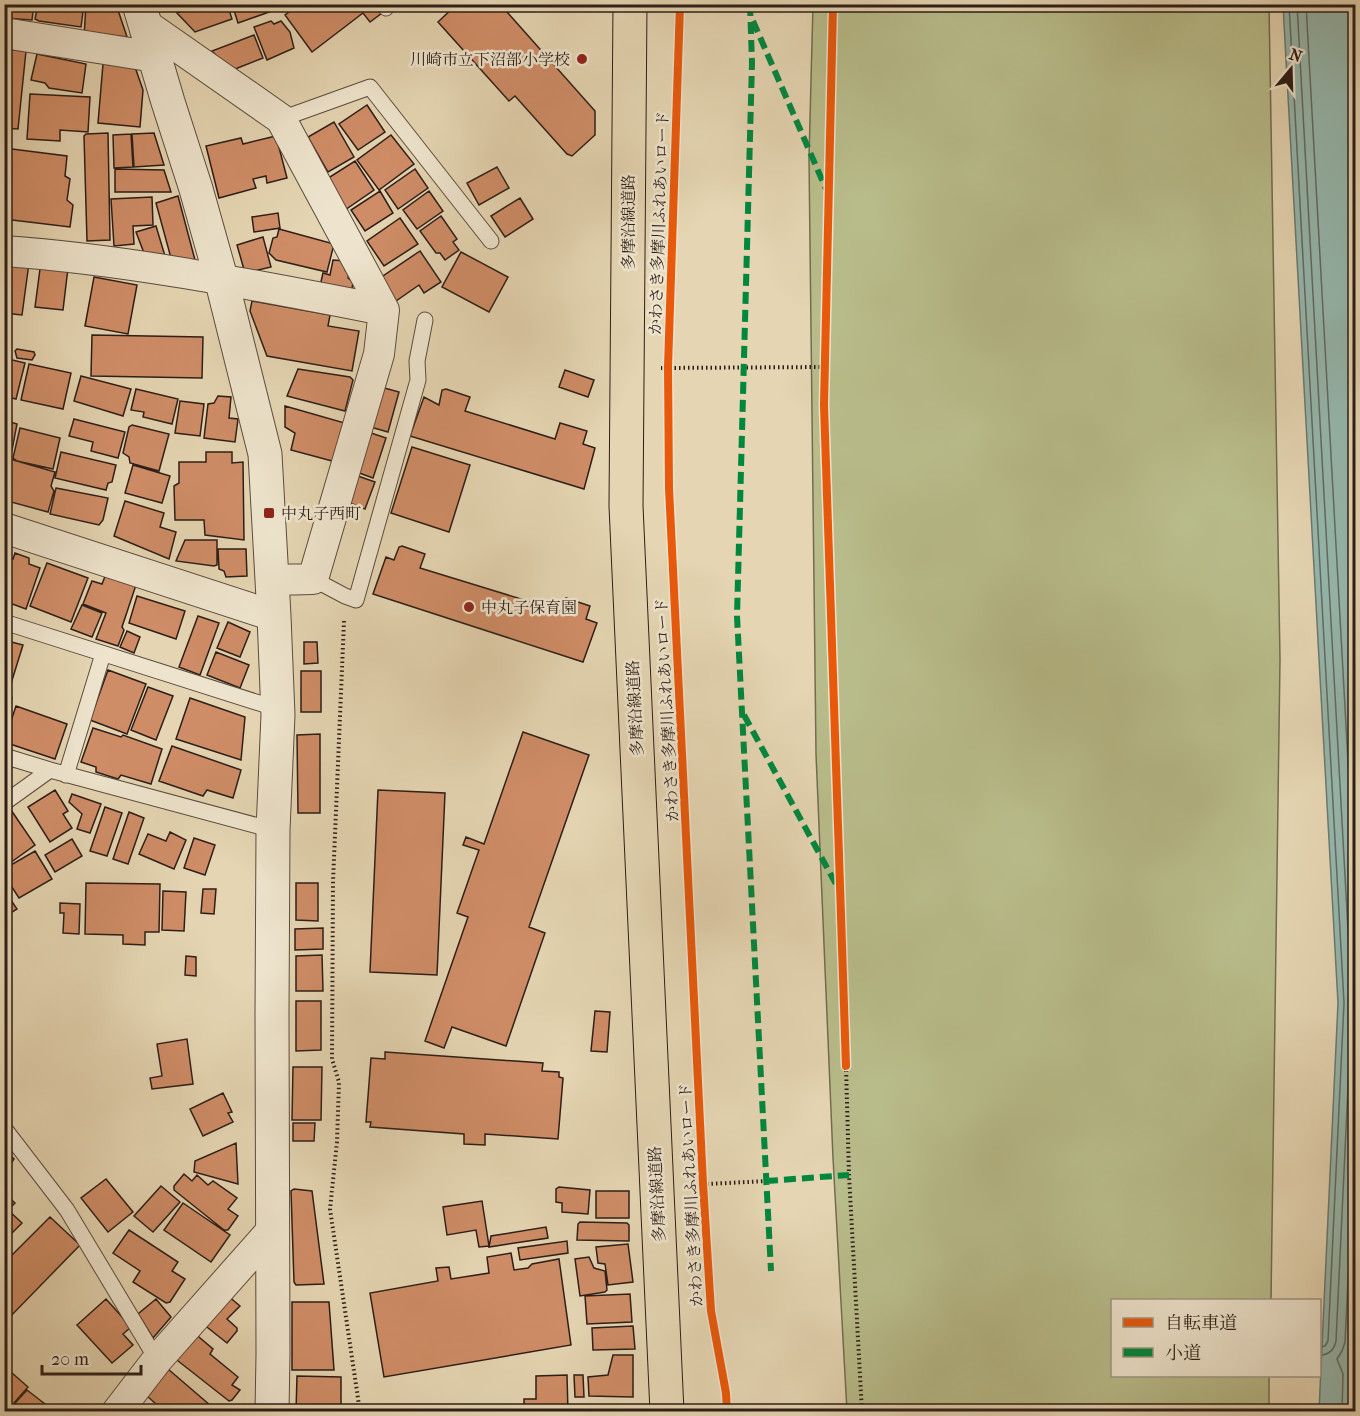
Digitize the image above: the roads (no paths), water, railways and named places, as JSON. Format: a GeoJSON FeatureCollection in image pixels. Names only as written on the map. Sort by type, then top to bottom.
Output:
{"type":"FeatureCollection","features":[{"type":"Feature","properties":{"kind":"main road","name":"多摩沿線道路"},"geometry":{"type":"LineString","coordinates":[[630,4],[626,506],[667,1412]]}},
{"type":"Feature","properties":{"kind":"street"},"geometry":{"type":"LineString","coordinates":[[142,14],[222,278],[265,454],[278,709],[273,830],[272,1412]]}},
{"type":"Feature","properties":{"kind":"street"},"geometry":{"type":"LineString","coordinates":[[142,14],[282,119],[384,310],[379,354],[313,579],[272,580]]}},
{"type":"Feature","properties":{"kind":"street"},"geometry":{"type":"LineString","coordinates":[[4,33],[155,57]]}},
{"type":"Feature","properties":{"kind":"street"},"geometry":{"type":"LineString","coordinates":[[4,250],[222,278],[384,310]]}},
{"type":"Feature","properties":{"kind":"street"},"geometry":{"type":"LineString","coordinates":[[4,528],[274,616]]}},
{"type":"Feature","properties":{"kind":"street"},"geometry":{"type":"LineString","coordinates":[[117,1412],[158,1360],[272,1230]]}},
{"type":"Feature","properties":{"kind":"lane"},"geometry":{"type":"LineString","coordinates":[[282,119],[370,87],[491,241]]}},
{"type":"Feature","properties":{"kind":"lane"},"geometry":{"type":"LineString","coordinates":[[313,579],[356,600],[418,380],[417,361],[425,320]]}},
{"type":"Feature","properties":{"kind":"lane"},"geometry":{"type":"LineString","coordinates":[[4,622],[278,709]]}},
{"type":"Feature","properties":{"kind":"lane"},"geometry":{"type":"LineString","coordinates":[[66,775],[103,654]]}},
{"type":"Feature","properties":{"kind":"lane"},"geometry":{"type":"LineString","coordinates":[[4,756],[66,775],[273,830]]}},
{"type":"Feature","properties":{"kind":"lane"},"geometry":{"type":"LineString","coordinates":[[4,803],[50,770]]}},
{"type":"Feature","properties":{"kind":"lane"},"geometry":{"type":"LineString","coordinates":[[4,1128],[68,1210],[158,1360]]}},
{"type":"Feature","properties":{"kind":"water"},"geometry":{"type":"Polygon","coordinates":[[[1283,5],[1355,5],[1355,1411],[1319,1411],[1338,1003],[1283,5]]]}},
{"type":"Feature","properties":{"kind":"place","name":"川崎市立下沼部小学校"},"geometry":{"type":"Point","coordinates":[582,59]}},
{"type":"Feature","properties":{"kind":"place","name":"中丸子西町"},"geometry":{"type":"Point","coordinates":[269,513]}},
{"type":"Feature","properties":{"kind":"place","name":"中丸子保育園"},"geometry":{"type":"Point","coordinates":[469,607]}}]}
